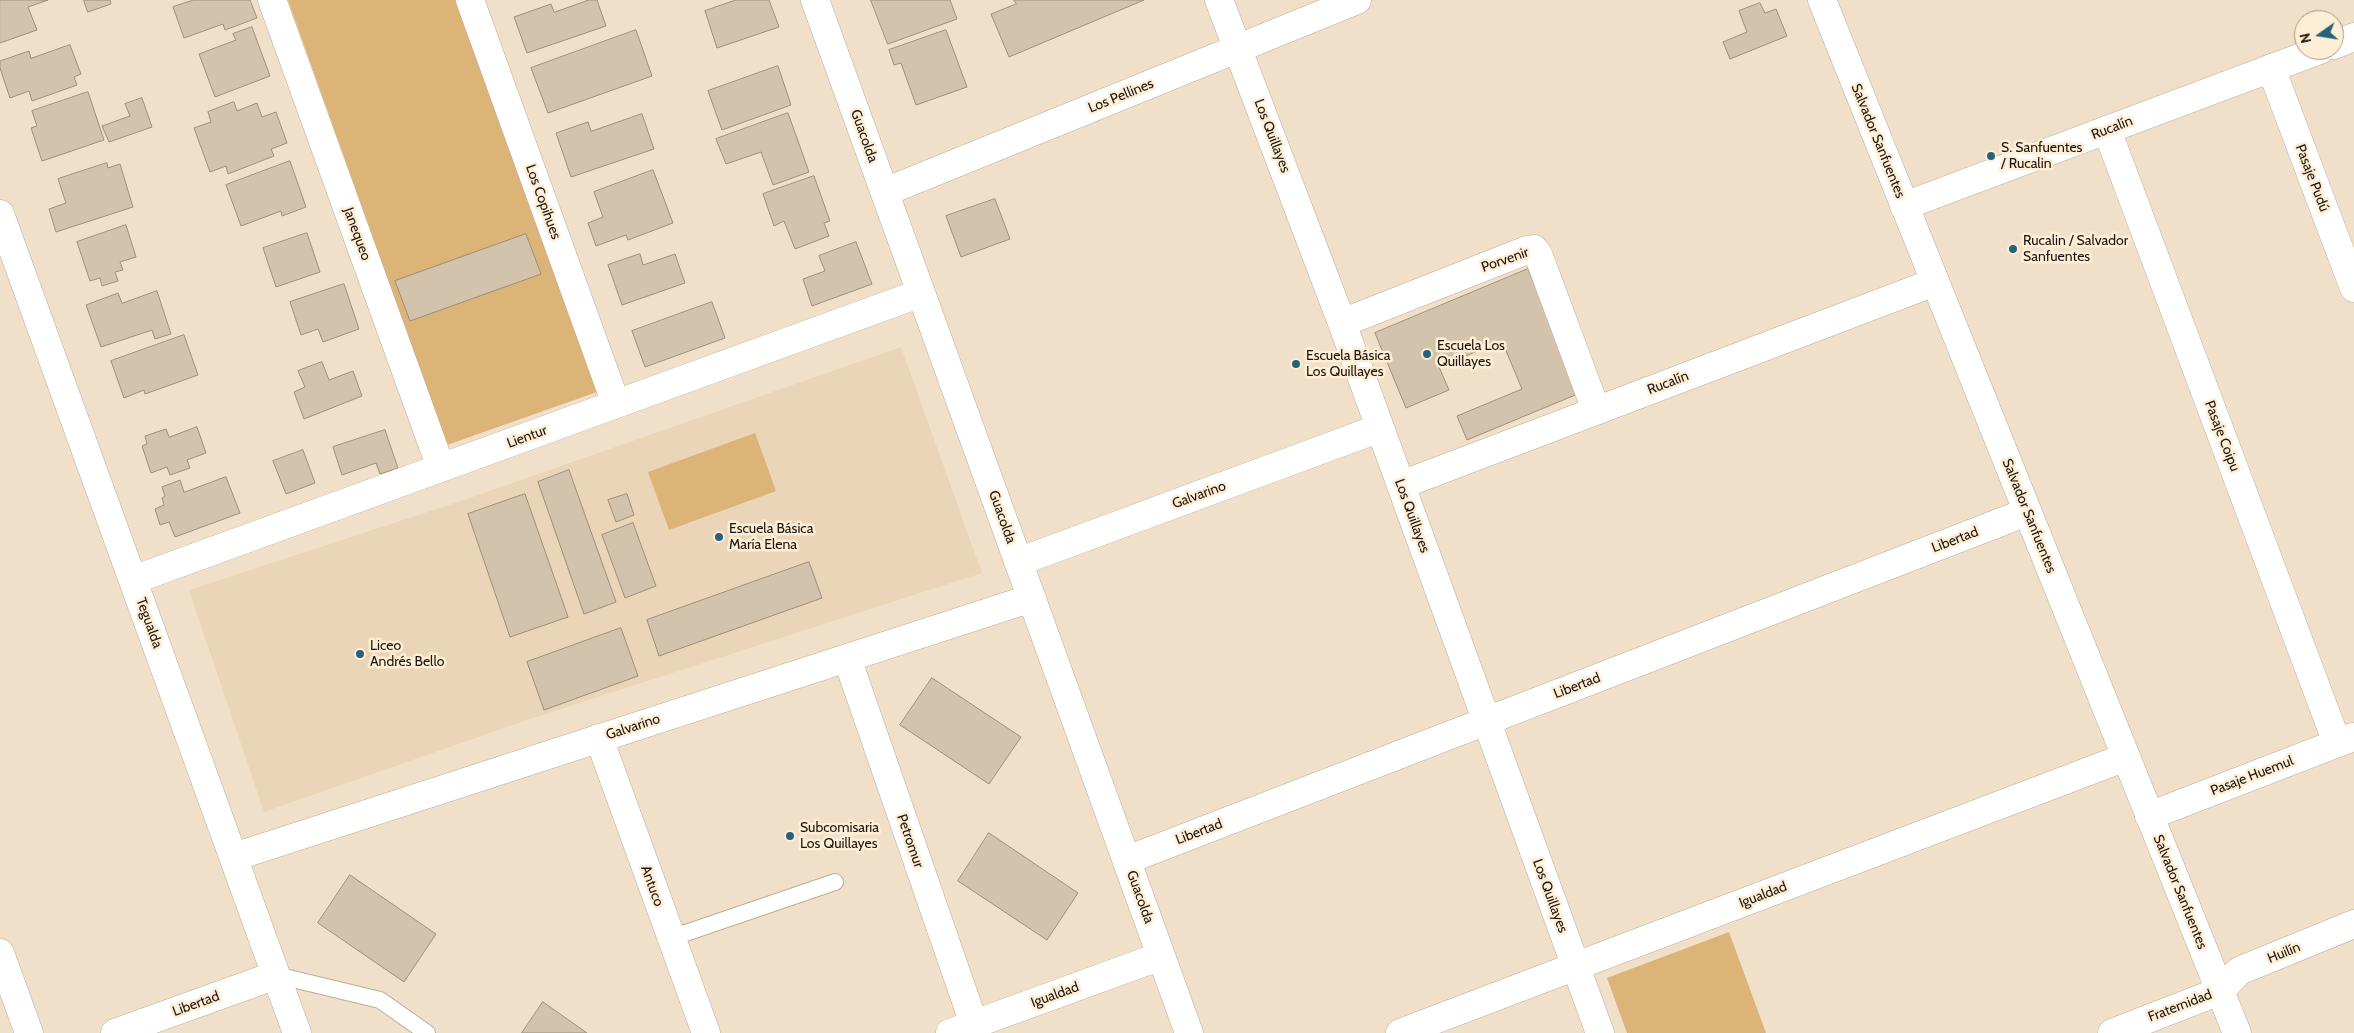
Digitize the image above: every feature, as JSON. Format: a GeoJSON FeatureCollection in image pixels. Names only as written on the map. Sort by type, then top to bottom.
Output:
{"type":"FeatureCollection","features":[{"type":"Feature","properties":{"kind":"street","name":"Janequeo"},"geometry":{"type":"LineString","coordinates":[[272,0],[441,468]]}},
{"type":"Feature","properties":{"kind":"street","name":"Los Copihues"},"geometry":{"type":"LineString","coordinates":[[470,0],[616,404]]}},
{"type":"Feature","properties":{"kind":"street","name":"Guacolda"},"geometry":{"type":"LineString","coordinates":[[815,0],[1189,1033]]}},
{"type":"Feature","properties":{"kind":"street","name":"Los Quillayes"},"geometry":{"type":"LineString","coordinates":[[1219,0],[1342,322],[1600,1033]]}},
{"type":"Feature","properties":{"kind":"street","name":"Los Pellines"},"geometry":{"type":"LineString","coordinates":[[884,192],[1357,0]]}},
{"type":"Feature","properties":{"kind":"street","name":"Salvador Sanfuentes"},"geometry":{"type":"LineString","coordinates":[[1822,0],[2237,1033]]}},
{"type":"Feature","properties":{"kind":"street","name":"Rucalín"},"geometry":{"type":"LineString","coordinates":[[1904,206],[2294,59]]}},
{"type":"Feature","properties":{"kind":"street","name":"Pasaje Pudú"},"geometry":{"type":"LineString","coordinates":[[2270,68],[2354,288]]}},
{"type":"Feature","properties":{"kind":"street","name":"Pasaje Coipu"},"geometry":{"type":"LineString","coordinates":[[2107,130],[2345,740]]}},
{"type":"Feature","properties":{"kind":"street","name":"Tegualda"},"geometry":{"type":"LineString","coordinates":[[0,214],[297,1033]]}},
{"type":"Feature","properties":{"kind":"street","name":"Porvenir"},"geometry":{"type":"LineString","coordinates":[[1342,322],[1518,253],[1534,249],[1538,254],[1596,410]]}},
{"type":"Feature","properties":{"kind":"street","name":"Rucalín"},"geometry":{"type":"LineString","coordinates":[[1401,485],[1935,282]]}},
{"type":"Feature","properties":{"kind":"street","name":"Lientur"},"geometry":{"type":"LineString","coordinates":[[133,580],[921,293]]}},
{"type":"Feature","properties":{"kind":"street","name":"Galvarino"},"geometry":{"type":"LineString","coordinates":[[1018,562],[1380,428]]}},
{"type":"Feature","properties":{"kind":"street","name":"Libertad"},"geometry":{"type":"LineString","coordinates":[[1127,860],[2027,512]]}},
{"type":"Feature","properties":{"kind":"street","name":"Galvarino"},"geometry":{"type":"LineString","coordinates":[[234,857],[1032,598]]}},
{"type":"Feature","properties":{"kind":"street","name":"Petromur"},"geometry":{"type":"LineString","coordinates":[[847,658],[962,1029]]}},
{"type":"Feature","properties":{"kind":"street","name":"Antuco"},"geometry":{"type":"LineString","coordinates":[[599,738],[706,1033]]}},
{"type":"Feature","properties":{"kind":"street","name":"Pasaje Huemul"},"geometry":{"type":"LineString","coordinates":[[2150,816],[2345,740]]}},
{"type":"Feature","properties":{"kind":"street","name":"Igualdad"},"geometry":{"type":"LineString","coordinates":[[1400,1033],[2126,757]]}},
{"type":"Feature","properties":{"kind":"street","name":"Huilín"},"geometry":{"type":"LineString","coordinates":[[2220,991],[2240,971],[2354,924]]}},
{"type":"Feature","properties":{"kind":"street"},"geometry":{"type":"LineString","coordinates":[[0,953],[29,1033]]}},
{"type":"Feature","properties":{"kind":"street","name":"Igualdad"},"geometry":{"type":"LineString","coordinates":[[962,1029],[1161,956]]}},
{"type":"Feature","properties":{"kind":"street","name":"Libertad"},"geometry":{"type":"LineString","coordinates":[[115,1033],[276,975]]}},
{"type":"Feature","properties":{"kind":"street","name":"Fraternidad"},"geometry":{"type":"LineString","coordinates":[[2112,1033],[2220,991]]}},
{"type":"Feature","properties":{"kind":"lane"},"geometry":{"type":"LineString","coordinates":[[671,938],[835,882]]}},
{"type":"Feature","properties":{"kind":"lane"},"geometry":{"type":"LineString","coordinates":[[276,975],[380,1000],[428,1033]]}},
{"type":"Feature","properties":{"kind":"shaded area"},"geometry":{"type":"Polygon","coordinates":[[[288,0],[456,0],[597,392],[447,445],[288,0]]]}},
{"type":"Feature","properties":{"kind":"shaded area","name":"Escuela Básica María Elena"},"geometry":{"type":"Polygon","coordinates":[[[901,347],[982,573],[530,719],[264,812],[189,590],[458,502],[901,347]]]}},
{"type":"Feature","properties":{"kind":"shaded area"},"geometry":{"type":"Polygon","coordinates":[[[755,433],[776,491],[669,530],[648,472],[755,433]]]}},
{"type":"Feature","properties":{"kind":"shaded area"},"geometry":{"type":"Polygon","coordinates":[[[1729,932],[1766,1033],[1627,1033],[1607,978],[1729,932]]]}},
{"type":"Feature","properties":{"kind":"building"},"geometry":{"type":"Polygon","coordinates":[[[0,0],[48,0],[28,7],[37,30],[0,43],[0,0]]]}},
{"type":"Feature","properties":{"kind":"building"},"geometry":{"type":"Polygon","coordinates":[[[84,0],[110,0],[111,4],[88,12],[84,0]]]}},
{"type":"Feature","properties":{"kind":"building"},"geometry":{"type":"Polygon","coordinates":[[[194,0],[250,0],[257,18],[225,30],[223,24],[184,38],[173,7],[194,0]]]}},
{"type":"Feature","properties":{"kind":"building"},"geometry":{"type":"Polygon","coordinates":[[[589,0],[597,0],[606,26],[527,53],[514,17],[551,4],[554,12],[589,0]]]}},
{"type":"Feature","properties":{"kind":"building"},"geometry":{"type":"Polygon","coordinates":[[[736,0],[769,0],[779,27],[717,48],[705,11],[736,0]]]}},
{"type":"Feature","properties":{"kind":"building"},"geometry":{"type":"Polygon","coordinates":[[[871,0],[950,0],[957,19],[888,44],[871,0]]]}},
{"type":"Feature","properties":{"kind":"building"},"geometry":{"type":"Polygon","coordinates":[[[1014,0],[1144,0],[1009,57],[991,14],[1016,4],[1014,0]]]}},
{"type":"Feature","properties":{"kind":"building"},"geometry":{"type":"Polygon","coordinates":[[[1760,3],[1765,13],[1776,9],[1787,36],[1730,59],[1723,42],[1747,32],[1739,11],[1760,3]]]}},
{"type":"Feature","properties":{"kind":"building"},"geometry":{"type":"Polygon","coordinates":[[[252,27],[270,76],[215,97],[199,54],[236,40],[233,34],[252,27]]]}},
{"type":"Feature","properties":{"kind":"building"},"geometry":{"type":"Polygon","coordinates":[[[636,30],[652,76],[548,113],[531,68],[636,30]]]}},
{"type":"Feature","properties":{"kind":"building"},"geometry":{"type":"Polygon","coordinates":[[[946,30],[967,87],[916,105],[901,63],[894,65],[889,50],[946,30]]]}},
{"type":"Feature","properties":{"kind":"building"},"geometry":{"type":"Polygon","coordinates":[[[70,45],[81,74],[74,77],[77,85],[32,101],[29,91],[10,98],[0,68],[0,61],[29,51],[31,58],[70,45]]]}},
{"type":"Feature","properties":{"kind":"building"},"geometry":{"type":"Polygon","coordinates":[[[778,66],[791,105],[722,130],[708,91],[778,66]]]}},
{"type":"Feature","properties":{"kind":"building"},"geometry":{"type":"Polygon","coordinates":[[[88,92],[104,140],[42,161],[31,128],[37,126],[32,111],[88,92]]]}},
{"type":"Feature","properties":{"kind":"building"},"geometry":{"type":"Polygon","coordinates":[[[142,98],[152,127],[109,142],[102,126],[130,116],[125,104],[142,98]]]}},
{"type":"Feature","properties":{"kind":"building"},"geometry":{"type":"Polygon","coordinates":[[[234,102],[237,111],[257,103],[262,117],[276,112],[287,143],[271,149],[274,156],[228,174],[226,166],[210,172],[194,128],[211,122],[208,112],[234,102]]]}},
{"type":"Feature","properties":{"kind":"building"},"geometry":{"type":"Polygon","coordinates":[[[788,113],[809,172],[773,185],[761,152],[726,164],[716,139],[788,113]]]}},
{"type":"Feature","properties":{"kind":"building"},"geometry":{"type":"Polygon","coordinates":[[[642,114],[654,149],[571,177],[556,133],[588,122],[591,131],[642,114]]]}},
{"type":"Feature","properties":{"kind":"building"},"geometry":{"type":"Polygon","coordinates":[[[290,161],[306,207],[282,216],[281,211],[241,226],[226,185],[290,161]]]}},
{"type":"Feature","properties":{"kind":"building"},"geometry":{"type":"Polygon","coordinates":[[[107,163],[108,168],[120,164],[133,207],[56,232],[49,209],[66,203],[58,179],[107,163]]]}},
{"type":"Feature","properties":{"kind":"building"},"geometry":{"type":"Polygon","coordinates":[[[653,170],[673,223],[628,240],[626,235],[596,246],[588,223],[603,217],[594,192],[653,170]]]}},
{"type":"Feature","properties":{"kind":"building"},"geometry":{"type":"Polygon","coordinates":[[[814,176],[830,221],[824,223],[829,236],[795,249],[784,221],[774,226],[763,194],[814,176]]]}},
{"type":"Feature","properties":{"kind":"building"},"geometry":{"type":"Polygon","coordinates":[[[995,199],[1010,239],[961,257],[946,216],[995,199]]]}},
{"type":"Feature","properties":{"kind":"building"},"geometry":{"type":"Polygon","coordinates":[[[126,225],[136,257],[120,262],[123,270],[115,272],[118,281],[102,286],[100,278],[90,281],[77,242],[126,225]]]}},
{"type":"Feature","properties":{"kind":"building"},"geometry":{"type":"Polygon","coordinates":[[[307,233],[320,272],[276,287],[263,248],[307,233]]]}},
{"type":"Feature","properties":{"kind":"building"},"geometry":{"type":"Polygon","coordinates":[[[526,234],[541,274],[410,321],[395,281],[526,234]]]}},
{"type":"Feature","properties":{"kind":"building"},"geometry":{"type":"Polygon","coordinates":[[[856,242],[872,284],[812,306],[803,279],[825,271],[819,256],[856,242]]]}},
{"type":"Feature","properties":{"kind":"building"},"geometry":{"type":"Polygon","coordinates":[[[640,254],[643,265],[675,254],[685,283],[622,305],[608,265],[640,254]]]}},
{"type":"Feature","properties":{"kind":"building","name":"Escuela Los Quillayes"},"geometry":{"type":"Polygon","coordinates":[[[1528,269],[1580,393],[1467,440],[1457,416],[1522,389],[1502,341],[1439,367],[1449,390],[1406,408],[1375,333],[1528,269]]]}},
{"type":"Feature","properties":{"kind":"building"},"geometry":{"type":"Polygon","coordinates":[[[344,284],[359,329],[323,342],[318,329],[301,335],[290,302],[344,284]]]}},
{"type":"Feature","properties":{"kind":"building"},"geometry":{"type":"Polygon","coordinates":[[[157,291],[171,334],[155,339],[152,330],[101,347],[86,305],[118,293],[122,303],[157,291]]]}},
{"type":"Feature","properties":{"kind":"building"},"geometry":{"type":"Polygon","coordinates":[[[712,302],[725,338],[645,367],[632,331],[712,302]]]}},
{"type":"Feature","properties":{"kind":"building"},"geometry":{"type":"Polygon","coordinates":[[[184,335],[198,375],[145,394],[144,390],[124,398],[111,361],[184,335]]]}},
{"type":"Feature","properties":{"kind":"building"},"geometry":{"type":"Polygon","coordinates":[[[322,362],[329,380],[353,371],[362,396],[304,419],[294,392],[305,387],[298,371],[322,362]]]}},
{"type":"Feature","properties":{"kind":"building"},"geometry":{"type":"Polygon","coordinates":[[[197,427],[206,453],[187,460],[190,468],[170,475],[167,467],[151,473],[142,446],[147,444],[145,436],[166,429],[169,437],[197,427]]]}},
{"type":"Feature","properties":{"kind":"building"},"geometry":{"type":"Polygon","coordinates":[[[385,430],[398,468],[380,474],[376,463],[342,475],[333,447],[385,430]]]}},
{"type":"Feature","properties":{"kind":"building"},"geometry":{"type":"Polygon","coordinates":[[[303,450],[315,483],[286,494],[273,461],[303,450]]]}},
{"type":"Feature","properties":{"kind":"building"},"geometry":{"type":"Polygon","coordinates":[[[569,470],[616,602],[584,614],[538,482],[569,470]]]}},
{"type":"Feature","properties":{"kind":"building"},"geometry":{"type":"Polygon","coordinates":[[[226,477],[240,513],[175,537],[169,522],[160,525],[155,509],[164,505],[162,498],[165,496],[162,487],[180,480],[184,492],[226,477]]]}},
{"type":"Feature","properties":{"kind":"building"},"geometry":{"type":"Polygon","coordinates":[[[525,494],[568,617],[510,637],[468,514],[525,494]]]}},
{"type":"Feature","properties":{"kind":"building"},"geometry":{"type":"Polygon","coordinates":[[[627,494],[634,515],[616,522],[608,500],[627,494]]]}},
{"type":"Feature","properties":{"kind":"building"},"geometry":{"type":"Polygon","coordinates":[[[633,523],[656,586],[625,598],[602,535],[633,523]]]}},
{"type":"Feature","properties":{"kind":"building"},"geometry":{"type":"Polygon","coordinates":[[[809,562],[822,598],[659,656],[647,620],[809,562]]]}},
{"type":"Feature","properties":{"kind":"building"},"geometry":{"type":"Polygon","coordinates":[[[621,628],[638,676],[544,710],[527,662],[621,628]]]}},
{"type":"Feature","properties":{"kind":"building"},"geometry":{"type":"Polygon","coordinates":[[[932,678],[1021,737],[989,784],[900,725],[932,678]]]}},
{"type":"Feature","properties":{"kind":"building"},"geometry":{"type":"Polygon","coordinates":[[[989,833],[1078,893],[1047,940],[958,881],[989,833]]]}},
{"type":"Feature","properties":{"kind":"building"},"geometry":{"type":"Polygon","coordinates":[[[350,875],[436,934],[404,982],[318,923],[350,875]]]}},
{"type":"Feature","properties":{"kind":"building"},"geometry":{"type":"Polygon","coordinates":[[[543,1002],[587,1033],[522,1033],[543,1002]]]}},
{"type":"Feature","properties":{"kind":"place","name":"S. Sanfuentes / Rucalin"},"geometry":{"type":"Point","coordinates":[1991,156]}},
{"type":"Feature","properties":{"kind":"place","name":"Rucalin / Salvador Sanfuentes"},"geometry":{"type":"Point","coordinates":[2013,249]}},
{"type":"Feature","properties":{"kind":"place","name":"Escuela Los Quillayes"},"geometry":{"type":"Point","coordinates":[1427,354]}},
{"type":"Feature","properties":{"kind":"place","name":"Escuela Básica Los Quillayes"},"geometry":{"type":"Point","coordinates":[1296,364]}},
{"type":"Feature","properties":{"kind":"place","name":"Escuela Básica María Elena"},"geometry":{"type":"Point","coordinates":[719,537]}},
{"type":"Feature","properties":{"kind":"place","name":"Liceo Andrés Bello"},"geometry":{"type":"Point","coordinates":[360,654]}},
{"type":"Feature","properties":{"kind":"place","name":"Subcomisaria Los Quillayes"},"geometry":{"type":"Point","coordinates":[790,836]}}]}
